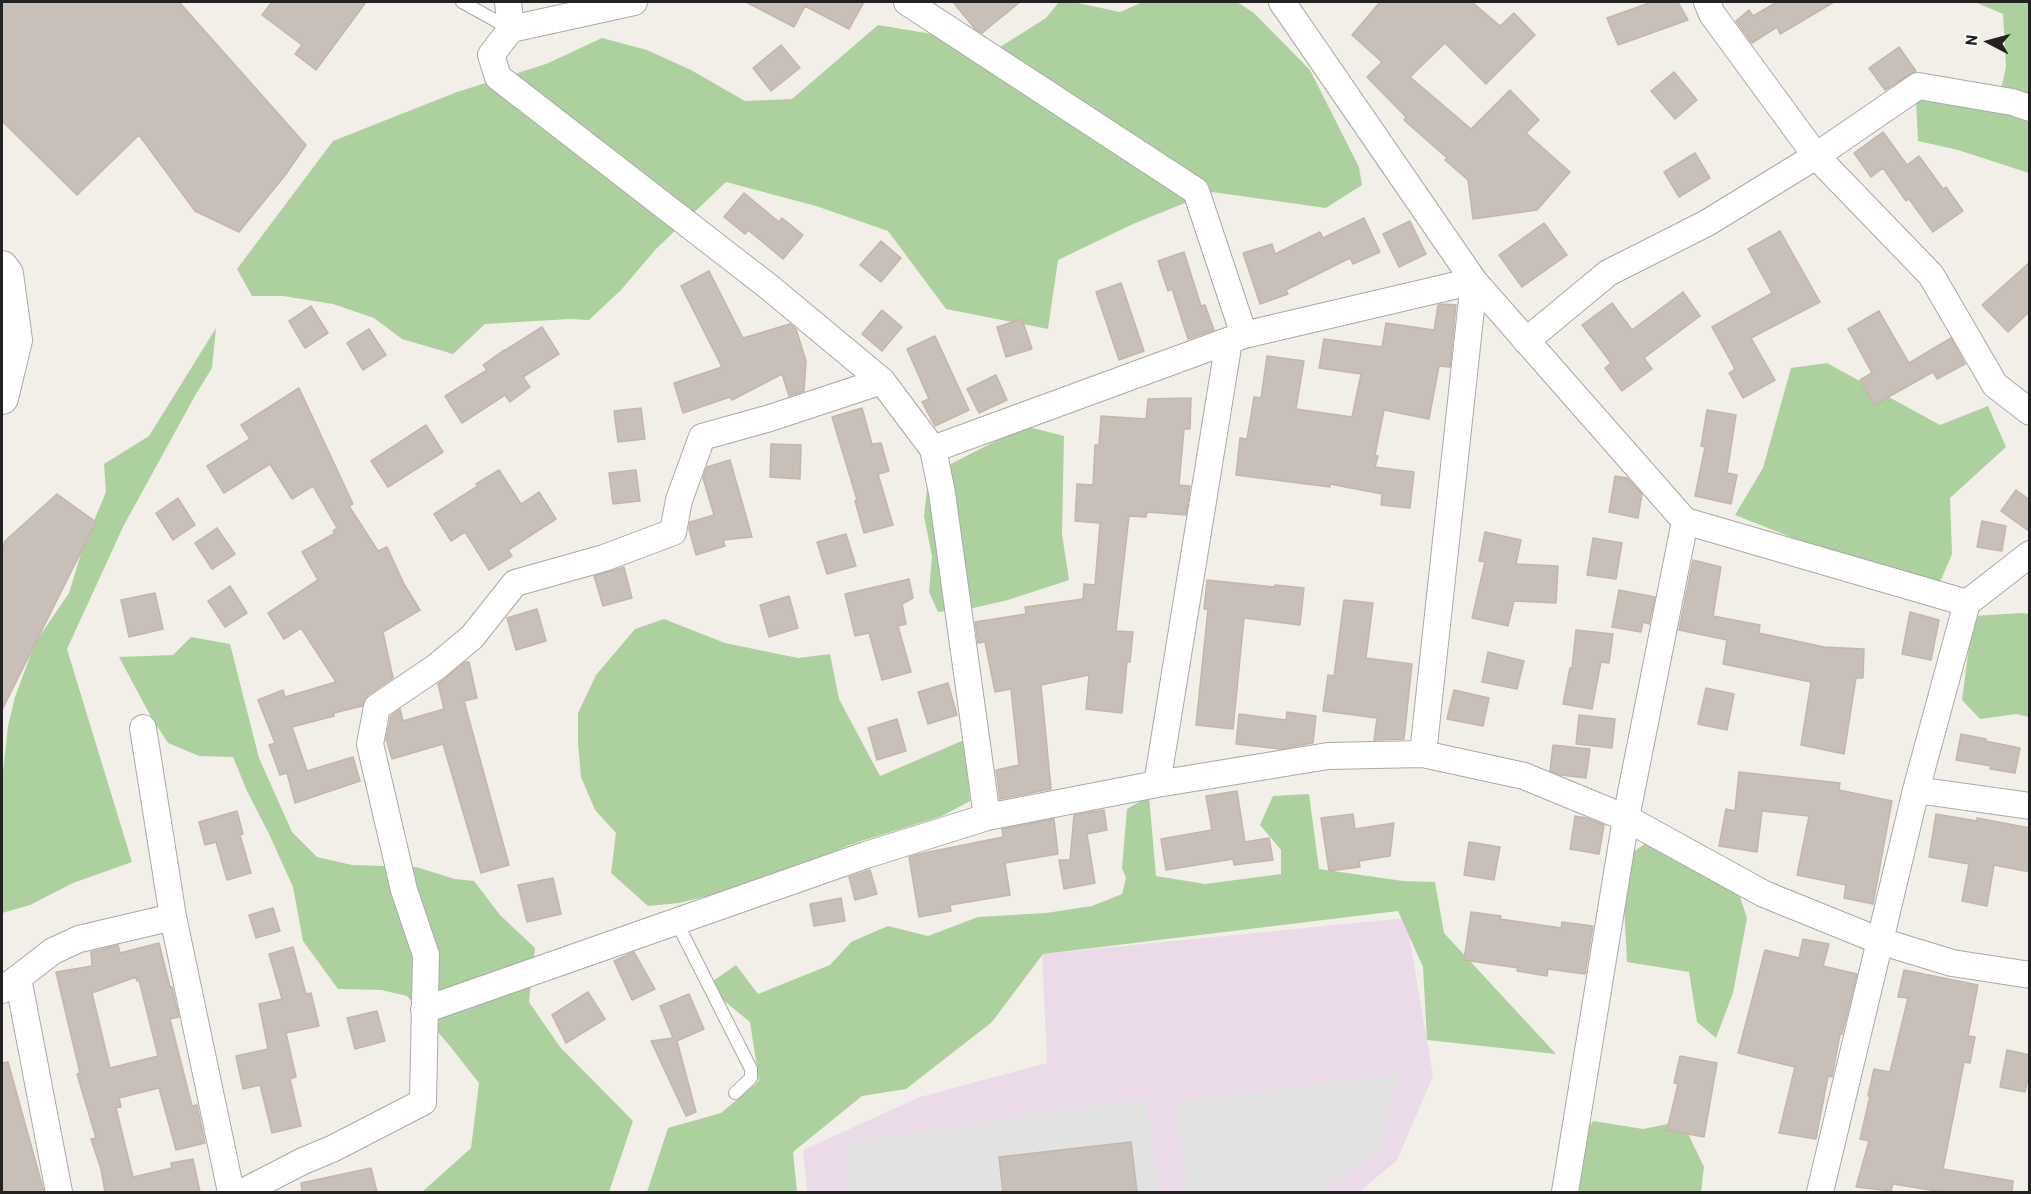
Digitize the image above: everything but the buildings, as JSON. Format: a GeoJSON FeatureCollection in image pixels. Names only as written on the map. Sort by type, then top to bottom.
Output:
{"type":"FeatureCollection","features":[{"type":"Feature","properties":{"kind":"street"},"geometry":{"type":"LineString","coordinates":[[508,2],[511,29]]}},
{"type":"Feature","properties":{"kind":"street"},"geometry":{"type":"LineString","coordinates":[[634,2],[511,29],[491,55],[498,77],[769,287],[882,381],[933,449],[942,493],[987,817]]}},
{"type":"Feature","properties":{"kind":"street"},"geometry":{"type":"LineString","coordinates":[[907,2],[1196,191],[1237,338],[1157,784]]}},
{"type":"Feature","properties":{"kind":"street"},"geometry":{"type":"LineString","coordinates":[[1282,2],[1473,281],[1685,521],[1967,603]]}},
{"type":"Feature","properties":{"kind":"street"},"geometry":{"type":"LineString","coordinates":[[1707,2],[1712,14],[1816,156],[1931,275],[1995,385],[2030,412]]}},
{"type":"Feature","properties":{"kind":"street"},"geometry":{"type":"LineString","coordinates":[[1526,341],[1608,273],[1707,223],[1816,156],[1918,86],[2012,102],[2030,108]]}},
{"type":"Feature","properties":{"kind":"street"},"geometry":{"type":"LineString","coordinates":[[2,267],[7,274],[16,340],[2,398]]}},
{"type":"Feature","properties":{"kind":"street"},"geometry":{"type":"LineString","coordinates":[[933,449],[1237,338],[1473,281]]}},
{"type":"Feature","properties":{"kind":"street"},"geometry":{"type":"LineString","coordinates":[[1423,754],[1473,281]]}},
{"type":"Feature","properties":{"kind":"street"},"geometry":{"type":"LineString","coordinates":[[243,1192],[423,1102],[426,955],[404,890],[370,744],[377,707],[435,667],[472,637],[515,583],[604,558],[673,532],[679,500],[702,437],[770,418],[882,381]]}},
{"type":"Feature","properties":{"kind":"street"},"geometry":{"type":"LineString","coordinates":[[1565,1192],[1626,818],[1685,521]]}},
{"type":"Feature","properties":{"kind":"street"},"geometry":{"type":"LineString","coordinates":[[1820,1192],[1916,790],[1967,603],[2030,554]]}},
{"type":"Feature","properties":{"kind":"street"},"geometry":{"type":"LineString","coordinates":[[142,728],[173,917],[231,1192]]}},
{"type":"Feature","properties":{"kind":"street"},"geometry":{"type":"LineString","coordinates":[[424,1010],[866,855],[987,817],[1157,784],[1328,756],[1423,754],[1524,777],[1626,818],[1764,894],[1880,941],[1952,963],[2030,975]]}},
{"type":"Feature","properties":{"kind":"street"},"geometry":{"type":"LineString","coordinates":[[1916,790],[2030,806]]}},
{"type":"Feature","properties":{"kind":"street"},"geometry":{"type":"LineString","coordinates":[[59,1192],[10,984],[53,951],[80,939],[173,917]]}},
{"type":"Feature","properties":{"kind":"lane"},"geometry":{"type":"LineString","coordinates":[[462,2],[511,29]]}},
{"type":"Feature","properties":{"kind":"lane"},"geometry":{"type":"LineString","coordinates":[[676,921],[750,1069],[751,1078],[735,1092]]}},
{"type":"Feature","properties":{"kind":"shaded area"},"geometry":{"type":"Polygon","coordinates":[[[1406,918],[1433,1076],[1397,1160],[1359,1192],[807,1192],[803,1150],[920,1097],[1047,1063],[1042,954],[1406,918]]]}},
{"type":"Feature","properties":{"kind":"shaded area"},"geometry":{"type":"Polygon","coordinates":[[[1399,1074],[1378,1151],[1321,1192],[1188,1192],[1175,1102],[1399,1074]]]}},
{"type":"Feature","properties":{"kind":"shaded area"},"geometry":{"type":"Polygon","coordinates":[[[1146,1098],[1159,1192],[851,1192],[844,1143],[1146,1098]]]}},
{"type":"Feature","properties":{"kind":"green space"},"geometry":{"type":"Polygon","coordinates":[[[1059,2],[1073,2],[1120,12],[1143,2],[1237,2],[1254,13],[1310,70],[1359,167],[1362,185],[1326,208],[1212,192],[1133,224],[1058,260],[1048,329],[946,309],[888,231],[816,206],[726,182],[656,249],[621,290],[589,320],[485,324],[453,354],[402,339],[374,318],[333,304],[283,296],[252,296],[237,269],[333,141],[457,92],[546,64],[602,38],[647,50],[691,70],[745,101],[792,99],[878,25],[932,34],[981,59],[1046,18],[1059,2]]]}},
{"type":"Feature","properties":{"kind":"green space"},"geometry":{"type":"Polygon","coordinates":[[[1963,2],[2029,2],[2029,173],[1958,150],[1918,141],[1916,101],[1941,88],[2000,93],[2006,67],[2003,14],[1977,3],[1963,2]]]}},
{"type":"Feature","properties":{"kind":"green space"},"geometry":{"type":"Polygon","coordinates":[[[216,328],[212,368],[124,525],[67,649],[132,862],[73,883],[30,905],[2,913],[2,780],[8,726],[15,697],[35,643],[69,593],[83,547],[106,492],[104,464],[149,436],[216,328]]]}},
{"type":"Feature","properties":{"kind":"green space"},"geometry":{"type":"Polygon","coordinates":[[[1827,363],[1940,425],[1988,406],[2006,447],[1950,498],[1952,554],[1935,594],[1735,515],[1763,468],[1791,368],[1827,363]]]}},
{"type":"Feature","properties":{"kind":"green space"},"geometry":{"type":"Polygon","coordinates":[[[1025,426],[1064,436],[1062,534],[1069,580],[1008,600],[969,609],[938,612],[929,592],[932,556],[924,516],[927,489],[937,471],[1025,426]]]}},
{"type":"Feature","properties":{"kind":"green space"},"geometry":{"type":"Polygon","coordinates":[[[2029,614],[2029,717],[2016,714],[1980,719],[1962,700],[1973,616],[2029,614]]]}},
{"type":"Feature","properties":{"kind":"green space"},"geometry":{"type":"Polygon","coordinates":[[[664,619],[725,643],[798,658],[830,654],[839,699],[880,776],[964,740],[970,801],[942,816],[852,844],[750,886],[679,903],[648,906],[611,873],[616,833],[595,810],[581,777],[578,713],[596,675],[635,629],[664,619]]]}},
{"type":"Feature","properties":{"kind":"green space"},"geometry":{"type":"Polygon","coordinates":[[[191,637],[230,644],[259,758],[292,832],[317,857],[352,865],[416,867],[455,879],[474,881],[500,915],[535,948],[529,1002],[560,1047],[633,1121],[609,1192],[422,1192],[471,1148],[479,1083],[407,996],[381,990],[338,989],[303,941],[293,887],[233,757],[199,756],[168,743],[119,657],[173,655],[191,637]]]}},
{"type":"Feature","properties":{"kind":"green space"},"geometry":{"type":"Polygon","coordinates":[[[1309,794],[1319,869],[1403,881],[1435,882],[1444,933],[1556,1054],[1427,1040],[1423,967],[1398,911],[1043,954],[992,1022],[906,1089],[862,1096],[793,1152],[797,1192],[647,1192],[668,1128],[721,1113],[759,1081],[750,1022],[706,986],[736,965],[758,994],[830,965],[851,942],[888,926],[928,936],[978,917],[1046,913],[1092,906],[1122,894],[1126,878],[1122,868],[1127,809],[1149,796],[1156,876],[1205,884],[1281,874],[1281,850],[1260,825],[1273,796],[1309,794]]]}},
{"type":"Feature","properties":{"kind":"green space"},"geometry":{"type":"Polygon","coordinates":[[[1657,836],[1734,878],[1747,918],[1733,993],[1716,1038],[1697,1022],[1689,972],[1627,962],[1623,883],[1630,854],[1657,836]]]}},
{"type":"Feature","properties":{"kind":"green space"},"geometry":{"type":"Polygon","coordinates":[[[1593,1121],[1643,1129],[1682,1121],[1704,1167],[1701,1192],[1570,1192],[1571,1157],[1593,1121]]]}}]}
